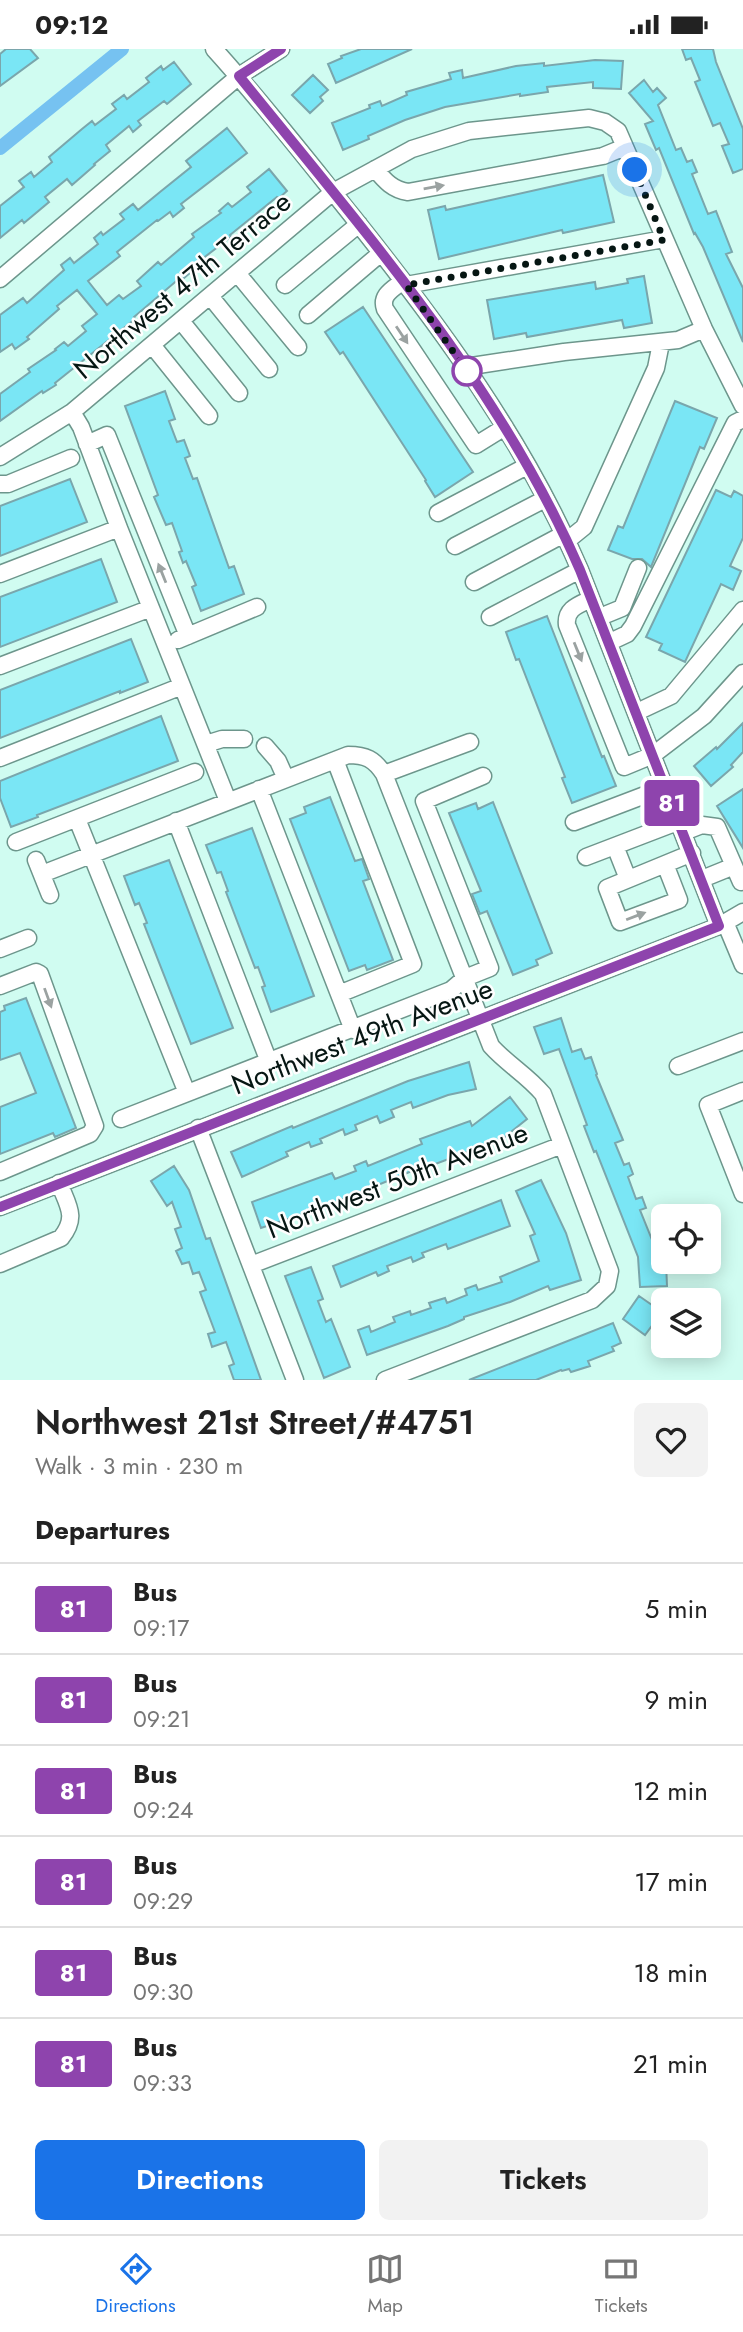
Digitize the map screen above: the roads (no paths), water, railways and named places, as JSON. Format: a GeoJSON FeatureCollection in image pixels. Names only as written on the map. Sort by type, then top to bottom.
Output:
{"type":"FeatureCollection","features":[{"type":"Feature","properties":{"kind":"street"},"geometry":{"type":"LineString","coordinates":[[214,49],[239,76],[405,283],[505,427],[566,537],[702,879],[743,965]]}},
{"type":"Feature","properties":{"kind":"street"},"geometry":{"type":"LineString","coordinates":[[0,279],[239,76],[281,49]]}},
{"type":"Feature","properties":{"kind":"street","name":"Northwest 47th Terrace"},"geometry":{"type":"LineString","coordinates":[[0,457],[72,412],[333,192],[412,149],[469,131],[589,118],[605,122],[618,131],[625,147]]}},
{"type":"Feature","properties":{"kind":"street"},"geometry":{"type":"LineString","coordinates":[[375,169],[387,183],[401,191],[408,191],[603,156],[625,147],[704,329],[743,406]]}},
{"type":"Feature","properties":{"kind":"street"},"geometry":{"type":"LineString","coordinates":[[285,285],[359,224]]}},
{"type":"Feature","properties":{"kind":"street"},"geometry":{"type":"LineString","coordinates":[[505,427],[476,445],[385,309],[383,305],[386,295],[405,283],[664,240]]}},
{"type":"Feature","properties":{"kind":"street"},"geometry":{"type":"LineString","coordinates":[[308,314],[381,253]]}},
{"type":"Feature","properties":{"kind":"street"},"geometry":{"type":"LineString","coordinates":[[237,273],[298,347]]}},
{"type":"Feature","properties":{"kind":"street"},"geometry":{"type":"LineString","coordinates":[[210,296],[269,369]]}},
{"type":"Feature","properties":{"kind":"street"},"geometry":{"type":"LineString","coordinates":[[181,321],[239,393]]}},
{"type":"Feature","properties":{"kind":"street"},"geometry":{"type":"LineString","coordinates":[[465,367],[564,352],[661,343],[678,340],[704,329]]}},
{"type":"Feature","properties":{"kind":"street"},"geometry":{"type":"LineString","coordinates":[[474,582],[584,527],[656,368],[661,343]]}},
{"type":"Feature","properties":{"kind":"street"},"geometry":{"type":"LineString","coordinates":[[152,345],[209,416]]}},
{"type":"Feature","properties":{"kind":"street"},"geometry":{"type":"LineString","coordinates":[[72,412],[228,801]]}},
{"type":"Feature","properties":{"kind":"street"},"geometry":{"type":"LineString","coordinates":[[610,642],[633,627],[734,425],[743,419]]}},
{"type":"Feature","properties":{"kind":"street"},"geometry":{"type":"LineString","coordinates":[[87,444],[107,435],[188,636]]}},
{"type":"Feature","properties":{"kind":"street"},"geometry":{"type":"LineString","coordinates":[[0,484],[8,484],[71,459]]}},
{"type":"Feature","properties":{"kind":"street"},"geometry":{"type":"LineString","coordinates":[[438,513],[527,466]]}},
{"type":"Feature","properties":{"kind":"street"},"geometry":{"type":"LineString","coordinates":[[455,546],[545,499]]}},
{"type":"Feature","properties":{"kind":"street"},"geometry":{"type":"LineString","coordinates":[[0,574],[119,528]]}},
{"type":"Feature","properties":{"kind":"street"},"geometry":{"type":"LineString","coordinates":[[600,617],[622,608],[638,568]]}},
{"type":"Feature","properties":{"kind":"street"},"geometry":{"type":"LineString","coordinates":[[490,617],[580,570]]}},
{"type":"Feature","properties":{"kind":"street"},"geometry":{"type":"LineString","coordinates":[[591,599],[572,608],[567,614],[567,625],[624,767],[653,755],[704,716],[743,673]]}},
{"type":"Feature","properties":{"kind":"street"},"geometry":{"type":"LineString","coordinates":[[166,645],[257,607]]}},
{"type":"Feature","properties":{"kind":"street"},"geometry":{"type":"LineString","coordinates":[[0,666],[151,608]]}},
{"type":"Feature","properties":{"kind":"street"},"geometry":{"type":"LineString","coordinates":[[637,712],[671,696],[743,610]]}},
{"type":"Feature","properties":{"kind":"street"},"geometry":{"type":"LineString","coordinates":[[0,758],[183,686]]}},
{"type":"Feature","properties":{"kind":"street"},"geometry":{"type":"LineString","coordinates":[[206,744],[222,739],[244,739]]}},
{"type":"Feature","properties":{"kind":"street"},"geometry":{"type":"LineString","coordinates":[[384,774],[470,742]]}},
{"type":"Feature","properties":{"kind":"street"},"geometry":{"type":"LineString","coordinates":[[265,746],[278,761],[286,779]]}},
{"type":"Feature","properties":{"kind":"street"},"geometry":{"type":"LineString","coordinates":[[50,895],[39,867],[91,854],[348,755],[370,757],[378,764],[491,1046],[505,1062],[530,1078],[543,1094],[610,1271],[607,1286],[592,1300],[384,1380]]}},
{"type":"Feature","properties":{"kind":"street"},"geometry":{"type":"LineString","coordinates":[[335,760],[413,964],[339,994]]}},
{"type":"Feature","properties":{"kind":"street"},"geometry":{"type":"LineString","coordinates":[[16,842],[195,772]]}},
{"type":"Feature","properties":{"kind":"street"},"geometry":{"type":"LineString","coordinates":[[398,811],[483,776]]}},
{"type":"Feature","properties":{"kind":"street"},"geometry":{"type":"LineString","coordinates":[[574,822],[666,787]]}},
{"type":"Feature","properties":{"kind":"street"},"geometry":{"type":"LineString","coordinates":[[259,789],[353,1030]]}},
{"type":"Feature","properties":{"kind":"street"},"geometry":{"type":"LineString","coordinates":[[121,1119],[451,990],[465,978],[490,968],[424,801]]}},
{"type":"Feature","properties":{"kind":"street"},"geometry":{"type":"LineString","coordinates":[[77,819],[187,1093]]}},
{"type":"Feature","properties":{"kind":"street"},"geometry":{"type":"LineString","coordinates":[[176,821],[269,1062]]}},
{"type":"Feature","properties":{"kind":"street"},"geometry":{"type":"LineString","coordinates":[[586,857],[682,827],[717,827],[741,882],[743,880]]}},
{"type":"Feature","properties":{"kind":"street"},"geometry":{"type":"LineString","coordinates":[[615,846],[628,879]]}},
{"type":"Feature","properties":{"kind":"street"},"geometry":{"type":"LineString","coordinates":[[665,864],[679,899],[620,922],[607,888],[628,879],[692,853]]}},
{"type":"Feature","properties":{"kind":"street"},"geometry":{"type":"LineString","coordinates":[[702,879],[734,866]]}},
{"type":"Feature","properties":{"kind":"street","name":"Northwest 49th Avenue"},"geometry":{"type":"LineString","coordinates":[[0,1207],[722,924],[743,912]]}},
{"type":"Feature","properties":{"kind":"street"},"geometry":{"type":"LineString","coordinates":[[0,949],[27,938]]}},
{"type":"Feature","properties":{"kind":"street"},"geometry":{"type":"LineString","coordinates":[[0,986],[36,972],[40,974],[95,1126],[90,1134],[0,1171]]}},
{"type":"Feature","properties":{"kind":"street"},"geometry":{"type":"LineString","coordinates":[[678,1066],[743,1041]]}},
{"type":"Feature","properties":{"kind":"street"},"geometry":{"type":"LineString","coordinates":[[743,1091],[708,1105],[743,1194]]}},
{"type":"Feature","properties":{"kind":"street"},"geometry":{"type":"LineString","coordinates":[[198,1128],[295,1380]]}},
{"type":"Feature","properties":{"kind":"street","name":"Northwest 50th Avenue"},"geometry":{"type":"LineString","coordinates":[[251,1265],[562,1145]]}},
{"type":"Feature","properties":{"kind":"street"},"geometry":{"type":"LineString","coordinates":[[0,1264],[61,1238],[71,1221],[59,1183]]}},
{"type":"Feature","properties":{"kind":"waterway"},"geometry":{"type":"LineString","coordinates":[[0,148],[122,49]]}}]}
